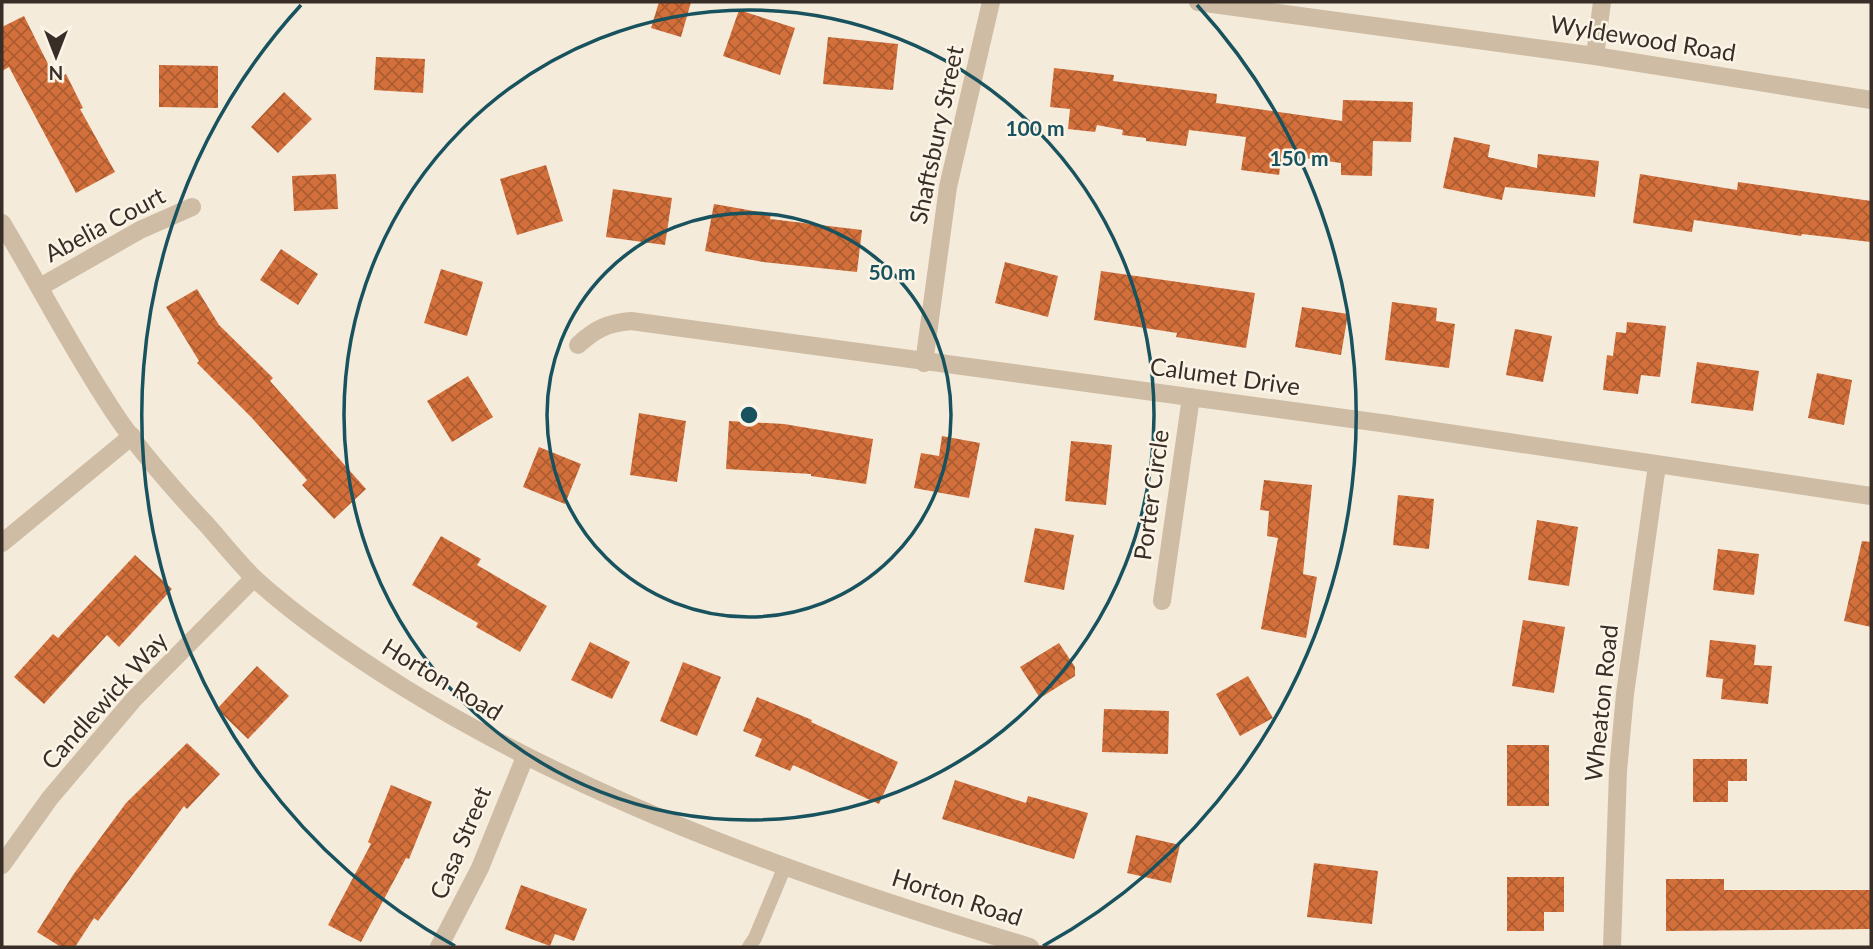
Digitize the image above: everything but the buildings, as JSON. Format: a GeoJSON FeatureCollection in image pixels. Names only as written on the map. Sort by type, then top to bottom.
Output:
{"type":"FeatureCollection","features":[{"type":"Feature","properties":{"kind":"street","name":"Shaftsbury Street"},"geometry":{"type":"LineString","coordinates":[[924,363],[948,187],[991,2]]}},
{"type":"Feature","properties":{"kind":"street","name":"Wyldewood Road"},"geometry":{"type":"LineString","coordinates":[[1198,2],[1595,56],[1871,100]]}},
{"type":"Feature","properties":{"kind":"street"},"geometry":{"type":"LineString","coordinates":[[1595,56],[1602,2]]}},
{"type":"Feature","properties":{"kind":"street","name":"Abelia Court"},"geometry":{"type":"LineString","coordinates":[[40,287],[140,230],[192,207]]}},
{"type":"Feature","properties":{"kind":"street","name":"Horton Road"},"geometry":{"type":"LineString","coordinates":[[2,223],[86,369],[132,436],[175,491],[254,578],[305,620],[363,662],[525,757],[620,801],[785,866],[1030,947]]}},
{"type":"Feature","properties":{"kind":"street","name":"Calumet Drive"},"geometry":{"type":"LineString","coordinates":[[578,345],[593,330],[611,323],[631,321],[924,363],[1191,397],[1871,496]]}},
{"type":"Feature","properties":{"kind":"street","name":"Porter Circle"},"geometry":{"type":"LineString","coordinates":[[1162,601],[1191,397]]}},
{"type":"Feature","properties":{"kind":"street"},"geometry":{"type":"LineString","coordinates":[[2,543],[132,436]]}},
{"type":"Feature","properties":{"kind":"street","name":"Wheaton Road"},"geometry":{"type":"LineString","coordinates":[[1612,947],[1623,707],[1657,465]]}},
{"type":"Feature","properties":{"kind":"street","name":"Candlewick Way"},"geometry":{"type":"LineString","coordinates":[[2,865],[50,798],[134,699],[254,578]]}},
{"type":"Feature","properties":{"kind":"street","name":"Casa Street"},"geometry":{"type":"LineString","coordinates":[[439,947],[480,869],[525,757]]}},
{"type":"Feature","properties":{"kind":"lane"},"geometry":{"type":"LineString","coordinates":[[748,947],[755,938],[785,866]]}}]}
